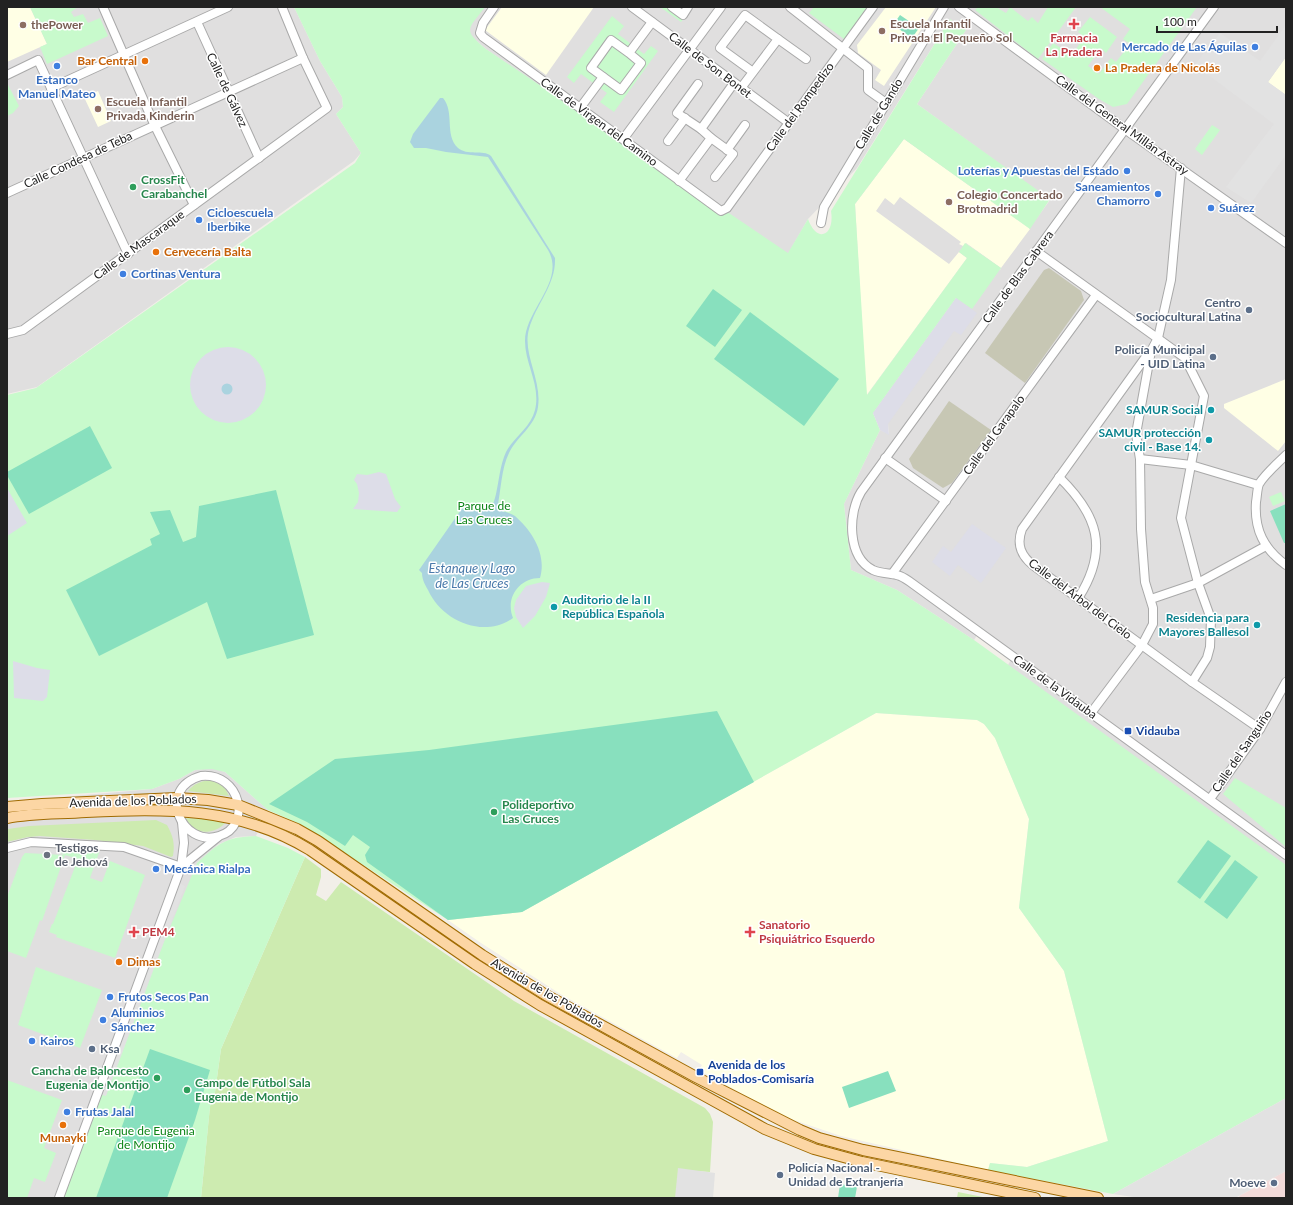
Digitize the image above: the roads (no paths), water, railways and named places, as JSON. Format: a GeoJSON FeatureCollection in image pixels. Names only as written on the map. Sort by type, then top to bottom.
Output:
{"type":"FeatureCollection","features":[{"type":"Feature","properties":{"kind":"main road","name":"Avenida de los Poblados"},"geometry":{"type":"LineString","coordinates":[[7,807],[177,798],[208,800],[238,805],[297,829],[318,841],[482,955],[546,995],[696,1077],[800,1130],[819,1138],[863,1150],[1098,1198]]}},
{"type":"Feature","properties":{"kind":"main road","name":"Avenida de los Poblados"},"geometry":{"type":"LineString","coordinates":[[7,818],[123,810],[177,810],[236,819],[292,839],[475,964],[540,1005],[765,1129],[814,1149],[862,1162],[1035,1198]]}},
{"type":"Feature","properties":{"kind":"street"},"geometry":{"type":"LineString","coordinates":[[103,7],[154,124],[194,205]]}},
{"type":"Feature","properties":{"kind":"street"},"geometry":{"type":"LineString","coordinates":[[51,88],[228,7]]}},
{"type":"Feature","properties":{"kind":"street"},"geometry":{"type":"LineString","coordinates":[[282,7],[303,58]]}},
{"type":"Feature","properties":{"kind":"street","name":"Calle de Virgen del Camino"},"geometry":{"type":"LineString","coordinates":[[494,7],[482,23],[480,30],[483,37],[580,108],[624,138],[718,210],[727,208]]}},
{"type":"Feature","properties":{"kind":"street","name":"Calle de Son Bonet"},"geometry":{"type":"LineString","coordinates":[[632,7],[789,123]]}},
{"type":"Feature","properties":{"kind":"street"},"geometry":{"type":"LineString","coordinates":[[672,7],[683,15],[688,7]]}},
{"type":"Feature","properties":{"kind":"street"},"geometry":{"type":"LineString","coordinates":[[624,138],[721,7]]}},
{"type":"Feature","properties":{"kind":"street"},"geometry":{"type":"LineString","coordinates":[[790,7],[868,68],[868,90],[886,103]]}},
{"type":"Feature","properties":{"kind":"street","name":"Calle del Rompedizo"},"geometry":{"type":"LineString","coordinates":[[727,208],[873,7]]}},
{"type":"Feature","properties":{"kind":"street","name":"Calle de Gando"},"geometry":{"type":"LineString","coordinates":[[821,223],[824,207],[944,7]]}},
{"type":"Feature","properties":{"kind":"street","name":"Calle del General Millán Astray"},"geometry":{"type":"LineString","coordinates":[[959,7],[1126,130],[1286,243]]}},
{"type":"Feature","properties":{"kind":"street","name":"Calle de Blas Cabrera"},"geometry":{"type":"LineString","coordinates":[[853,510],[859,496],[885,458],[1126,130],[1214,7]]}},
{"type":"Feature","properties":{"kind":"street"},"geometry":{"type":"LineString","coordinates":[[753,72],[720,48],[745,15],[806,59]]}},
{"type":"Feature","properties":{"kind":"street","name":"Calle de Gálvez"},"geometry":{"type":"LineString","coordinates":[[197,22],[227,92],[259,158]]}},
{"type":"Feature","properties":{"kind":"street"},"geometry":{"type":"LineString","coordinates":[[628,53],[652,22]]}},
{"type":"Feature","properties":{"kind":"street"},"geometry":{"type":"LineString","coordinates":[[701,130],[738,85],[753,72],[778,39]]}},
{"type":"Feature","properties":{"kind":"street"},"geometry":{"type":"LineString","coordinates":[[611,40],[628,53],[641,63],[621,90],[591,68],[611,40]]}},
{"type":"Feature","properties":{"kind":"street","name":"Calle Condesa de Teba"},"geometry":{"type":"LineString","coordinates":[[7,193],[154,124],[303,58]]}},
{"type":"Feature","properties":{"kind":"street","name":"Calle de Mascaraque"},"geometry":{"type":"LineString","coordinates":[[7,334],[23,330],[327,108],[303,58]]}},
{"type":"Feature","properties":{"kind":"street"},"geometry":{"type":"LineString","coordinates":[[7,75],[38,60],[82,158],[128,254]]}},
{"type":"Feature","properties":{"kind":"street"},"geometry":{"type":"LineString","coordinates":[[580,108],[603,77]]}},
{"type":"Feature","properties":{"kind":"street"},"geometry":{"type":"LineString","coordinates":[[698,84],[677,113],[733,154],[715,177]]}},
{"type":"Feature","properties":{"kind":"street"},"geometry":{"type":"LineString","coordinates":[[668,141],[685,118]]}},
{"type":"Feature","properties":{"kind":"street"},"geometry":{"type":"LineString","coordinates":[[727,150],[745,125]]}},
{"type":"Feature","properties":{"kind":"street"},"geometry":{"type":"LineString","coordinates":[[679,181],[711,138]]}},
{"type":"Feature","properties":{"kind":"street","name":"Calle del Árbol del Cielo"},"geometry":{"type":"LineString","coordinates":[[1181,168],[1171,280],[1158,338],[1022,529],[1019,536],[1020,547],[1029,562],[1192,682],[1260,729]]}},
{"type":"Feature","properties":{"kind":"street"},"geometry":{"type":"LineString","coordinates":[[1036,251],[1188,361],[1204,396],[1181,518],[1198,583],[1211,619],[1211,635],[1207,658],[1192,682]]}},
{"type":"Feature","properties":{"kind":"street","name":"Calle del Garapalo"},"geometry":{"type":"LineString","coordinates":[[892,574],[1096,295]]}},
{"type":"Feature","properties":{"kind":"street"},"geometry":{"type":"LineString","coordinates":[[1091,714],[1142,645],[1153,624],[1154,616],[1151,599],[1145,582],[1141,529],[1140,459],[1136,434],[1142,391],[1150,351]]}},
{"type":"Feature","properties":{"kind":"street"},"geometry":{"type":"LineString","coordinates":[[1126,384],[1136,382],[1140,385],[1142,391]]}},
{"type":"Feature","properties":{"kind":"street"},"geometry":{"type":"LineString","coordinates":[[1286,456],[1258,485],[1256,523],[1266,546],[1275,557],[1286,565]]}},
{"type":"Feature","properties":{"kind":"street"},"geometry":{"type":"LineString","coordinates":[[885,458],[946,501]]}},
{"type":"Feature","properties":{"kind":"street"},"geometry":{"type":"LineString","coordinates":[[1140,459],[1191,465],[1258,485]]}},
{"type":"Feature","properties":{"kind":"street"},"geometry":{"type":"LineString","coordinates":[[1059,477],[1074,492],[1087,509],[1094,524],[1094,566],[1088,583],[1079,598]]}},
{"type":"Feature","properties":{"kind":"street","name":"Calle de la Vidauba"},"geometry":{"type":"LineString","coordinates":[[853,510],[854,541],[860,559],[874,570],[899,576],[913,584],[1286,855]]}},
{"type":"Feature","properties":{"kind":"street"},"geometry":{"type":"LineString","coordinates":[[1151,599],[1198,583],[1266,546]]}},
{"type":"Feature","properties":{"kind":"street","name":"Calle del Sanguiño"},"geometry":{"type":"LineString","coordinates":[[1210,799],[1260,729],[1286,682]]}},
{"type":"Feature","properties":{"kind":"street"},"geometry":{"type":"LineString","coordinates":[[59,1198],[181,867],[184,843],[182,822],[177,810],[177,798],[183,787],[192,780],[201,776],[211,776],[228,784],[236,796],[238,805],[236,819],[229,829],[181,867]]}},
{"type":"Feature","properties":{"kind":"street"},"geometry":{"type":"LineString","coordinates":[[182,822],[196,834],[218,837]]}},
{"type":"Feature","properties":{"kind":"street"},"geometry":{"type":"LineString","coordinates":[[7,848],[31,842],[124,847],[181,867]]}},
{"type":"Feature","properties":{"kind":"water","name":"Estanque y Lago de Las Cruces"},"geometry":{"type":"Polygon","coordinates":[[[440,98],[443,98],[447,104],[451,137],[454,143],[458,148],[466,152],[484,153],[491,156],[555,258],[554,268],[549,286],[529,329],[528,348],[537,387],[538,407],[530,426],[516,441],[506,459],[497,509],[515,516],[527,529],[540,552],[542,569],[540,578],[526,581],[516,590],[512,597],[511,603],[513,618],[501,624],[489,627],[477,627],[464,624],[443,610],[434,601],[425,584],[422,573],[419,570],[463,507],[469,511],[492,509],[506,452],[530,422],[533,416],[535,410],[536,392],[527,358],[525,341],[531,318],[549,284],[552,273],[552,262],[548,250],[488,157],[426,148],[414,148],[410,142],[413,134],[440,98]]]}},
{"type":"Feature","properties":{"kind":"water"},"geometry":{"type":"Polygon","coordinates":[[[227,383],[231,385],[233,389],[231,393],[227,395],[223,393],[221,389],[223,385],[227,383]]]}},
{"type":"Feature","properties":{"kind":"place","name":"Farmacia La Pradera"},"geometry":{"type":"Point","coordinates":[1074,24]}},
{"type":"Feature","properties":{"kind":"place","name":"thePower"},"geometry":{"type":"Point","coordinates":[23,25]}},
{"type":"Feature","properties":{"kind":"place","name":"Escuela Infantil Privada El Pequeño Sol"},"geometry":{"type":"Point","coordinates":[882,31]}},
{"type":"Feature","properties":{"kind":"place","name":"Mercado de Las Águilas"},"geometry":{"type":"Point","coordinates":[1255,47]}},
{"type":"Feature","properties":{"kind":"place","name":"Bar Central"},"geometry":{"type":"Point","coordinates":[145,61]}},
{"type":"Feature","properties":{"kind":"place","name":"Estanco Manuel Mateo"},"geometry":{"type":"Point","coordinates":[57,66]}},
{"type":"Feature","properties":{"kind":"place","name":"La Pradera de Nicolás"},"geometry":{"type":"Point","coordinates":[1097,68]}},
{"type":"Feature","properties":{"kind":"place","name":"Escuela Infantil Privada Kinderin"},"geometry":{"type":"Point","coordinates":[98,109]}},
{"type":"Feature","properties":{"kind":"place","name":"Loterías y Apuestas del Estado"},"geometry":{"type":"Point","coordinates":[1127,171]}},
{"type":"Feature","properties":{"kind":"place","name":"CrossFit Carabanchel"},"geometry":{"type":"Point","coordinates":[133,187]}},
{"type":"Feature","properties":{"kind":"place","name":"Saneamientos Chamorro"},"geometry":{"type":"Point","coordinates":[1158,194]}},
{"type":"Feature","properties":{"kind":"place","name":"Colegio Concertado Brotmadrid"},"geometry":{"type":"Point","coordinates":[949,202]}},
{"type":"Feature","properties":{"kind":"place","name":"Suárez"},"geometry":{"type":"Point","coordinates":[1211,208]}},
{"type":"Feature","properties":{"kind":"place","name":"Cicloescuela Iberbike"},"geometry":{"type":"Point","coordinates":[199,220]}},
{"type":"Feature","properties":{"kind":"place","name":"Cervecería Balta"},"geometry":{"type":"Point","coordinates":[156,252]}},
{"type":"Feature","properties":{"kind":"place","name":"Cortinas Ventura"},"geometry":{"type":"Point","coordinates":[123,274]}},
{"type":"Feature","properties":{"kind":"place","name":"Centro Sociocultural Latina"},"geometry":{"type":"Point","coordinates":[1249,310]}},
{"type":"Feature","properties":{"kind":"place","name":"Policía Municipal - UID Latina"},"geometry":{"type":"Point","coordinates":[1213,357]}},
{"type":"Feature","properties":{"kind":"place","name":"SAMUR Social"},"geometry":{"type":"Point","coordinates":[1211,410]}},
{"type":"Feature","properties":{"kind":"place","name":"SAMUR protección civil - Base 14."},"geometry":{"type":"Point","coordinates":[1209,440]}},
{"type":"Feature","properties":{"kind":"place","name":"Auditorio de la II República Española"},"geometry":{"type":"Point","coordinates":[554,607]}},
{"type":"Feature","properties":{"kind":"place","name":"Residencia para Mayores Ballesol"},"geometry":{"type":"Point","coordinates":[1257,625]}},
{"type":"Feature","properties":{"kind":"place","name":"Vidauba"},"geometry":{"type":"Point","coordinates":[1128,731]}},
{"type":"Feature","properties":{"kind":"place","name":"Polideportivo Las Cruces"},"geometry":{"type":"Point","coordinates":[494,812]}},
{"type":"Feature","properties":{"kind":"place","name":"Testigos de Jehová"},"geometry":{"type":"Point","coordinates":[47,855]}},
{"type":"Feature","properties":{"kind":"place","name":"Mecánica Rialpa"},"geometry":{"type":"Point","coordinates":[156,869]}},
{"type":"Feature","properties":{"kind":"place","name":"PEM4"},"geometry":{"type":"Point","coordinates":[134,932]}},
{"type":"Feature","properties":{"kind":"place","name":"Sanatorio Psiquiátrico Esquerdo"},"geometry":{"type":"Point","coordinates":[750,932]}},
{"type":"Feature","properties":{"kind":"place","name":"Dimas"},"geometry":{"type":"Point","coordinates":[119,962]}},
{"type":"Feature","properties":{"kind":"place","name":"Frutos Secos Pan"},"geometry":{"type":"Point","coordinates":[110,997]}},
{"type":"Feature","properties":{"kind":"place","name":"Aluminios Sánchez"},"geometry":{"type":"Point","coordinates":[103,1020]}},
{"type":"Feature","properties":{"kind":"place","name":"Kairos"},"geometry":{"type":"Point","coordinates":[32,1041]}},
{"type":"Feature","properties":{"kind":"place","name":"Ksa"},"geometry":{"type":"Point","coordinates":[92,1049]}},
{"type":"Feature","properties":{"kind":"place","name":"Avenida de los Poblados-Comisaría"},"geometry":{"type":"Point","coordinates":[700,1072]}},
{"type":"Feature","properties":{"kind":"place","name":"Cancha de Baloncesto Eugenia de Montijo"},"geometry":{"type":"Point","coordinates":[157,1078]}},
{"type":"Feature","properties":{"kind":"place","name":"Campo de Fútbol Sala Eugenia de Montijo"},"geometry":{"type":"Point","coordinates":[187,1090]}},
{"type":"Feature","properties":{"kind":"place","name":"Frutas Jalal"},"geometry":{"type":"Point","coordinates":[67,1112]}},
{"type":"Feature","properties":{"kind":"place","name":"Munayki"},"geometry":{"type":"Point","coordinates":[63,1125]}},
{"type":"Feature","properties":{"kind":"place","name":"Policía Nacional - Unidad de Extranjería"},"geometry":{"type":"Point","coordinates":[780,1175]}},
{"type":"Feature","properties":{"kind":"place","name":"Moeve"},"geometry":{"type":"Point","coordinates":[1274,1183]}},
{"type":"Feature","properties":{"kind":"park label","name":"Parque de Las Cruces"},"geometry":{"type":"Point","coordinates":[484,513]}},
{"type":"Feature","properties":{"kind":"park label","name":"Parque de Eugenia de Montijo"},"geometry":{"type":"Point","coordinates":[146,1138]}}]}
